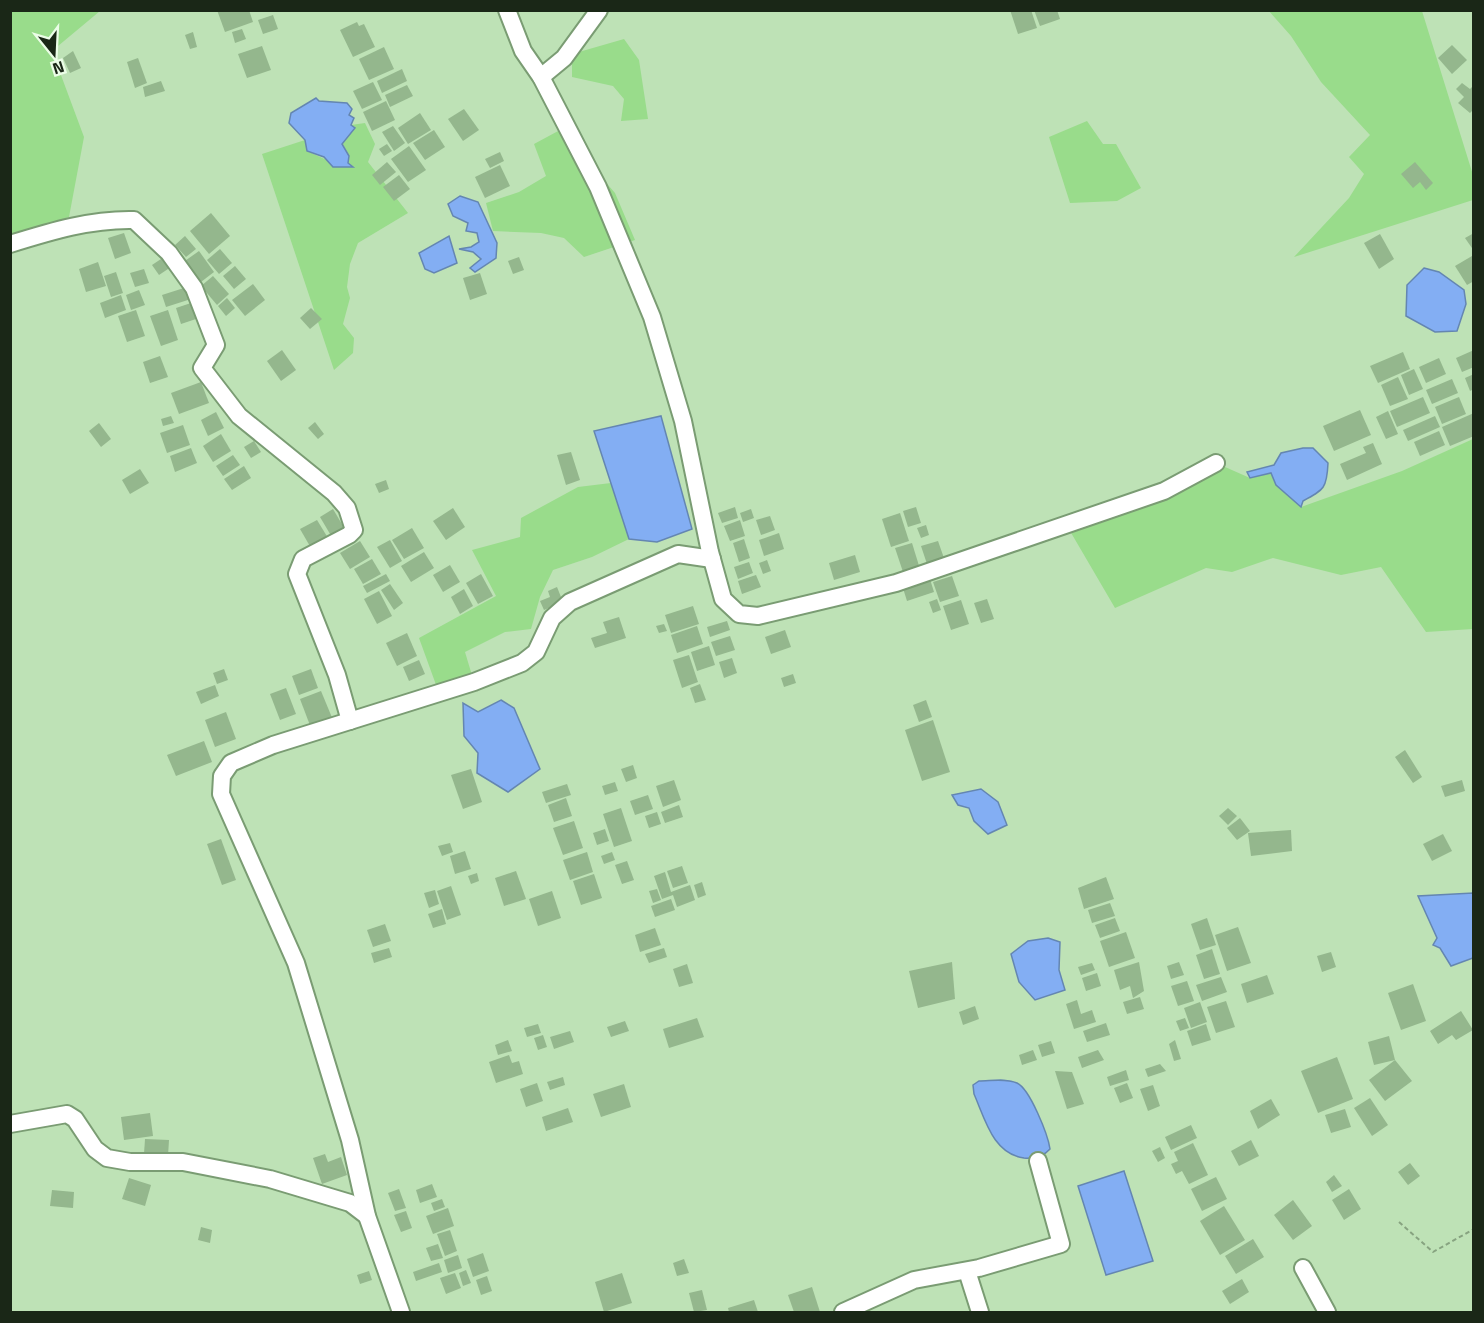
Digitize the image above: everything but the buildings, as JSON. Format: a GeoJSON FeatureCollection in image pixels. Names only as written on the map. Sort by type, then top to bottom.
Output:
{"type":"FeatureCollection","features":[{"type":"Feature","properties":{"kind":"street"},"geometry":{"type":"LineString","coordinates":[[507,10],[523,51],[541,77],[598,187],[652,316],[683,421],[712,559],[723,599],[740,614],[758,616],[896,583],[1164,491],[1216,463]]}},
{"type":"Feature","properties":{"kind":"street"},"geometry":{"type":"LineString","coordinates":[[541,77],[564,58],[591,14]]}},
{"type":"Feature","properties":{"kind":"street"},"geometry":{"type":"LineString","coordinates":[[10,244],[83,224],[106,220],[134,220],[169,253],[194,288],[216,345],[202,368],[239,416],[308,470],[347,508],[354,530],[349,535],[303,559],[297,574],[337,675],[350,721]]}},
{"type":"Feature","properties":{"kind":"street"},"geometry":{"type":"LineString","coordinates":[[401,1312],[367,1216],[350,1140],[296,963],[221,794],[222,776],[231,763],[273,745],[474,682],[522,663],[536,652],[552,618],[570,602],[678,555],[712,559]]}},
{"type":"Feature","properties":{"kind":"street"},"geometry":{"type":"LineString","coordinates":[[10,1124],[67,1114],[75,1119],[87,1138],[107,1158],[130,1162],[183,1162],[270,1179],[350,1203],[367,1216]]}},
{"type":"Feature","properties":{"kind":"street"},"geometry":{"type":"LineString","coordinates":[[843,1312],[914,1280],[966,1270],[1061,1245],[1038,1161]]}},
{"type":"Feature","properties":{"kind":"street"},"geometry":{"type":"LineString","coordinates":[[1303,1268],[1327,1312]]}},
{"type":"Feature","properties":{"kind":"street"},"geometry":{"type":"LineString","coordinates":[[966,1270],[980,1312]]}},
{"type":"Feature","properties":{"kind":"path"},"geometry":{"type":"LineString","coordinates":[[1399,1222],[1433,1252],[1473,1229]]}},
{"type":"Feature","properties":{"kind":"green space"},"geometry":{"type":"Polygon","coordinates":[[[10,11],[100,11],[52,51],[84,137],[69,217],[11,236],[10,11]]]}},
{"type":"Feature","properties":{"kind":"green space"},"geometry":{"type":"Polygon","coordinates":[[[1269,11],[1422,11],[1473,175],[1473,200],[1294,257],[1349,198],[1364,174],[1349,157],[1370,135],[1321,82],[1291,36],[1269,11]]]}},
{"type":"Feature","properties":{"kind":"green space"},"geometry":{"type":"Polygon","coordinates":[[[624,39],[639,60],[648,119],[621,121],[624,99],[613,86],[572,77],[572,54],[624,39]]]}},
{"type":"Feature","properties":{"kind":"green space"},"geometry":{"type":"Polygon","coordinates":[[[1087,121],[1103,144],[1116,144],[1141,188],[1117,201],[1070,203],[1049,137],[1087,121]]]}},
{"type":"Feature","properties":{"kind":"green space"},"geometry":{"type":"Polygon","coordinates":[[[365,123],[375,144],[368,162],[408,213],[358,243],[350,264],[347,287],[350,298],[343,324],[354,338],[353,353],[334,370],[262,154],[305,140],[307,151],[340,166],[352,166],[348,163],[349,156],[342,143],[351,125],[365,123]]]}},
{"type":"Feature","properties":{"kind":"green space"},"geometry":{"type":"Polygon","coordinates":[[[560,130],[615,193],[635,240],[584,257],[564,238],[541,233],[493,231],[486,203],[519,192],[546,176],[534,144],[560,130]]]}},
{"type":"Feature","properties":{"kind":"green space"},"geometry":{"type":"Polygon","coordinates":[[[1473,439],[1473,629],[1426,632],[1381,567],[1341,575],[1273,558],[1232,572],[1206,568],[1115,608],[1070,531],[1216,463],[1250,478],[1271,473],[1276,485],[1301,507],[1402,471],[1473,439]]]}},
{"type":"Feature","properties":{"kind":"green space"},"geometry":{"type":"Polygon","coordinates":[[[611,483],[629,539],[592,557],[553,570],[540,597],[531,629],[505,632],[465,652],[474,682],[439,693],[419,638],[496,596],[472,550],[520,537],[521,518],[578,487],[611,483]]]}},
{"type":"Feature","properties":{"kind":"water"},"geometry":{"type":"Polygon","coordinates":[[[316,98],[319,101],[347,103],[352,109],[349,115],[354,118],[351,125],[355,128],[342,144],[349,156],[348,163],[353,167],[333,167],[324,157],[307,151],[305,140],[289,123],[291,113],[316,98]]]}},
{"type":"Feature","properties":{"kind":"water"},"geometry":{"type":"Polygon","coordinates":[[[460,196],[478,202],[497,243],[496,258],[475,272],[470,268],[481,259],[473,252],[459,249],[471,247],[479,242],[477,233],[466,231],[468,223],[453,216],[448,204],[460,196]]]}},
{"type":"Feature","properties":{"kind":"water"},"geometry":{"type":"Polygon","coordinates":[[[449,236],[457,263],[434,273],[425,269],[419,253],[449,236]]]}},
{"type":"Feature","properties":{"kind":"water"},"geometry":{"type":"Polygon","coordinates":[[[1424,268],[1439,272],[1464,290],[1466,304],[1457,331],[1435,332],[1406,316],[1407,285],[1424,268]]]}},
{"type":"Feature","properties":{"kind":"water"},"geometry":{"type":"Polygon","coordinates":[[[661,416],[692,529],[657,542],[629,539],[594,431],[661,416]]]}},
{"type":"Feature","properties":{"kind":"water"},"geometry":{"type":"Polygon","coordinates":[[[1313,448],[1328,463],[1327,478],[1323,487],[1303,501],[1301,507],[1276,485],[1271,473],[1250,478],[1247,472],[1274,465],[1281,453],[1313,448]]]}},
{"type":"Feature","properties":{"kind":"water"},"geometry":{"type":"Polygon","coordinates":[[[501,700],[514,708],[540,769],[508,792],[477,773],[478,753],[464,736],[463,703],[478,712],[501,700]]]}},
{"type":"Feature","properties":{"kind":"water"},"geometry":{"type":"Polygon","coordinates":[[[981,789],[998,802],[1007,825],[988,834],[974,821],[969,808],[958,805],[952,795],[981,789]]]}},
{"type":"Feature","properties":{"kind":"water"},"geometry":{"type":"Polygon","coordinates":[[[1473,893],[1473,958],[1451,966],[1440,948],[1433,945],[1437,938],[1418,896],[1473,893]]]}},
{"type":"Feature","properties":{"kind":"water"},"geometry":{"type":"Polygon","coordinates":[[[1048,938],[1060,942],[1059,970],[1065,990],[1035,1000],[1019,982],[1011,954],[1028,941],[1048,938]]]}},
{"type":"Feature","properties":{"kind":"water"},"geometry":{"type":"Polygon","coordinates":[[[979,1081],[1008,1081],[1022,1087],[1033,1103],[1046,1134],[1050,1149],[1045,1154],[1024,1158],[1013,1155],[997,1143],[986,1124],[974,1094],[973,1085],[979,1081]]]}},
{"type":"Feature","properties":{"kind":"water"},"geometry":{"type":"Polygon","coordinates":[[[1124,1171],[1153,1261],[1106,1275],[1078,1186],[1124,1171]]]}}]}
